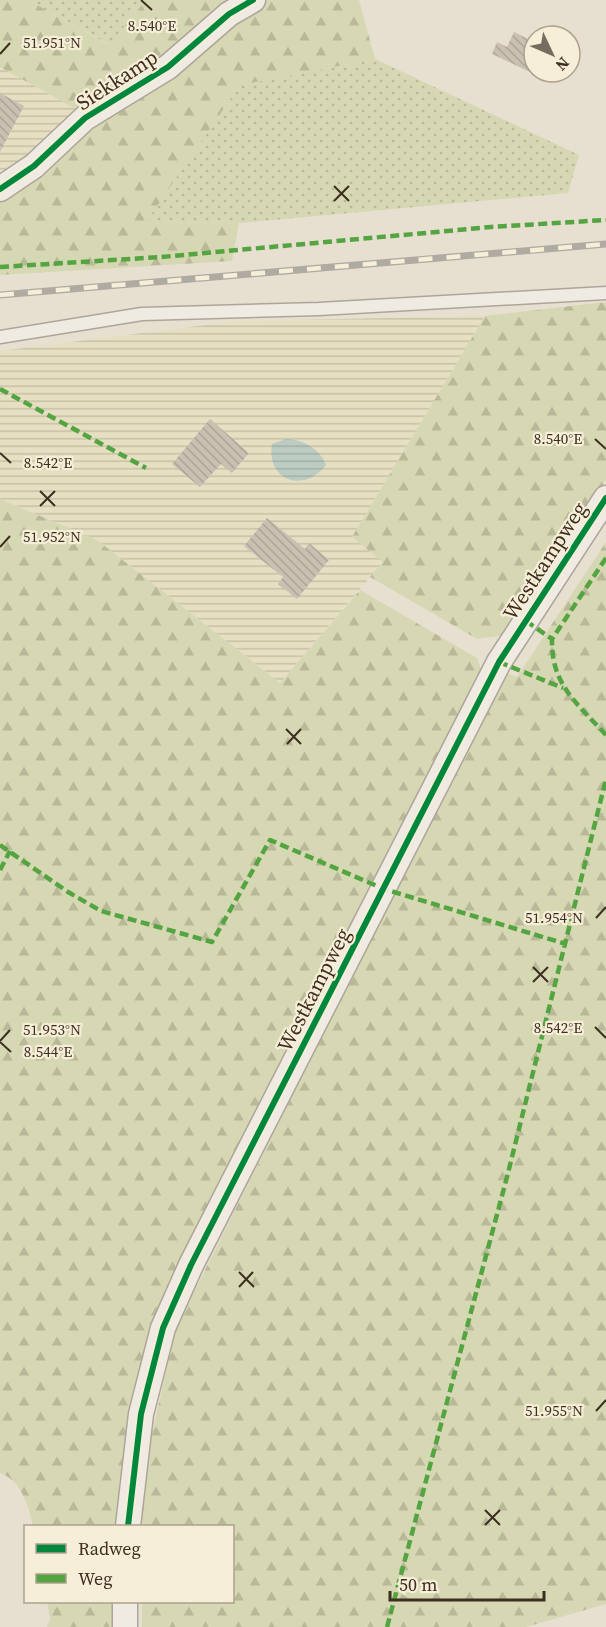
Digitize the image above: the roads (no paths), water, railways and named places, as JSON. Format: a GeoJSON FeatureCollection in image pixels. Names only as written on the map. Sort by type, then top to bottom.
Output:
{"type":"FeatureCollection","features":[{"type":"Feature","properties":{"kind":"street","name":"Siekkamp"},"geometry":{"type":"LineString","coordinates":[[0,189],[34,166],[85,118],[168,67],[229,14],[253,0]]}},
{"type":"Feature","properties":{"kind":"street","name":"Westkampweg"},"geometry":{"type":"LineString","coordinates":[[128,1525],[141,1414],[163,1328],[191,1265],[499,662],[606,498]]}},
{"type":"Feature","properties":{"kind":"street"},"geometry":{"type":"LineString","coordinates":[[125,1603],[125,1627]]}},
{"type":"Feature","properties":{"kind":"lane"},"geometry":{"type":"LineString","coordinates":[[0,338],[142,314],[319,309],[606,293]]}},
{"type":"Feature","properties":{"kind":"railway"},"geometry":{"type":"LineString","coordinates":[[0,295],[606,244]]}}]}
